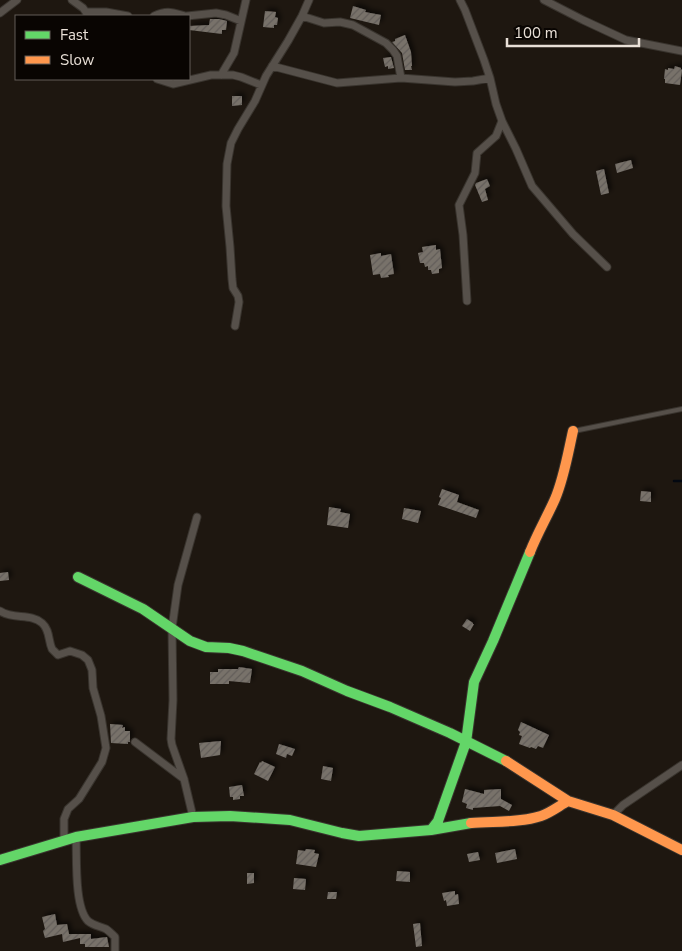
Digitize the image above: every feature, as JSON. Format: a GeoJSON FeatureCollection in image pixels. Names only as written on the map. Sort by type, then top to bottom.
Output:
{"type":"FeatureCollection","features":[{"type":"Feature","properties":{"kind":"street"},"geometry":{"type":"LineString","coordinates":[[0,13],[17,0]]}},
{"type":"Feature","properties":{"kind":"street"},"geometry":{"type":"LineString","coordinates":[[72,0],[88,14],[106,12],[122,15]]}},
{"type":"Feature","properties":{"kind":"street"},"geometry":{"type":"LineString","coordinates":[[221,75],[234,53],[246,0]]}},
{"type":"Feature","properties":{"kind":"street"},"geometry":{"type":"LineString","coordinates":[[235,326],[240,302],[233,288],[230,269],[226,206],[231,143],[255,101],[261,85],[302,16],[309,0]]}},
{"type":"Feature","properties":{"kind":"street"},"geometry":{"type":"LineString","coordinates":[[460,0],[476,35],[502,121],[527,177],[535,191],[573,234],[607,267]]}},
{"type":"Feature","properties":{"kind":"street"},"geometry":{"type":"LineString","coordinates":[[544,0],[626,40],[682,51]]}},
{"type":"Feature","properties":{"kind":"street"},"geometry":{"type":"LineString","coordinates":[[157,15],[172,12],[182,15]]}},
{"type":"Feature","properties":{"kind":"street"},"geometry":{"type":"LineString","coordinates":[[190,16],[216,13],[241,21]]}},
{"type":"Feature","properties":{"kind":"street"},"geometry":{"type":"LineString","coordinates":[[302,16],[324,23],[340,22],[353,26],[386,43],[397,56],[401,78]]}},
{"type":"Feature","properties":{"kind":"street"},"geometry":{"type":"LineString","coordinates":[[272,66],[337,82],[401,78],[455,82],[490,78]]}},
{"type":"Feature","properties":{"kind":"street"},"geometry":{"type":"LineString","coordinates":[[190,80],[211,75],[233,75],[261,85]]}},
{"type":"Feature","properties":{"kind":"street"},"geometry":{"type":"LineString","coordinates":[[160,80],[173,84],[190,80]]}},
{"type":"Feature","properties":{"kind":"street"},"geometry":{"type":"LineString","coordinates":[[467,301],[460,204],[475,173],[477,153],[496,136],[502,121]]}},
{"type":"Feature","properties":{"kind":"street"},"geometry":{"type":"LineString","coordinates":[[432,830],[438,822],[466,742],[474,682],[522,575],[535,538],[559,488],[573,431]]}},
{"type":"Feature","properties":{"kind":"street"},"geometry":{"type":"LineString","coordinates":[[193,817],[184,779],[171,739],[173,700],[172,628],[178,585],[197,517]]}},
{"type":"Feature","properties":{"kind":"street"},"geometry":{"type":"LineString","coordinates":[[78,577],[142,608],[198,645],[229,648],[302,671],[390,707],[504,760],[568,801],[613,815],[682,850]]}},
{"type":"Feature","properties":{"kind":"street"},"geometry":{"type":"LineString","coordinates":[[0,611],[5,615],[29,617],[41,621],[48,629],[52,650],[58,655],[70,651],[82,655],[88,660],[92,670],[106,748],[102,762],[79,799],[68,809],[64,819],[64,840]]}},
{"type":"Feature","properties":{"kind":"street"},"geometry":{"type":"LineString","coordinates":[[135,742],[184,779]]}},
{"type":"Feature","properties":{"kind":"street"},"geometry":{"type":"LineString","coordinates":[[613,815],[623,805],[682,765]]}},
{"type":"Feature","properties":{"kind":"street"},"geometry":{"type":"LineString","coordinates":[[0,860],[76,837],[193,817],[230,816],[290,820],[359,836],[432,830],[472,823],[538,817],[568,801]]}},
{"type":"Feature","properties":{"kind":"street"},"geometry":{"type":"LineString","coordinates":[[76,837],[78,896],[82,912],[86,920],[93,925],[108,930],[115,937],[115,951]]}},
{"type":"Feature","properties":{"kind":"lane"},"geometry":{"type":"LineString","coordinates":[[573,431],[682,409]]}},
{"type":"Feature","properties":{"kind":"building"},"geometry":{"type":"Polygon","coordinates":[[[353,6],[366,10],[365,12],[381,15],[379,25],[350,18],[353,6]]]}},
{"type":"Feature","properties":{"kind":"building"},"geometry":{"type":"Polygon","coordinates":[[[265,11],[276,12],[275,17],[278,18],[277,25],[274,25],[274,28],[263,27],[265,11]]]}},
{"type":"Feature","properties":{"kind":"building"},"geometry":{"type":"Polygon","coordinates":[[[210,19],[227,21],[226,30],[222,30],[222,34],[190,30],[190,26],[209,25],[210,19]]]}},
{"type":"Feature","properties":{"kind":"building"},"geometry":{"type":"Polygon","coordinates":[[[405,35],[411,52],[412,70],[405,70],[402,53],[392,42],[405,35]]]}},
{"type":"Feature","properties":{"kind":"building"},"geometry":{"type":"Polygon","coordinates":[[[391,57],[394,68],[388,69],[388,66],[385,67],[383,58],[391,57]]]}},
{"type":"Feature","properties":{"kind":"building"},"geometry":{"type":"Polygon","coordinates":[[[675,66],[682,70],[680,85],[665,83],[665,69],[674,69],[675,66]]]}},
{"type":"Feature","properties":{"kind":"building"},"geometry":{"type":"Polygon","coordinates":[[[232,96],[242,96],[242,105],[232,106],[232,96]]]}},
{"type":"Feature","properties":{"kind":"building"},"geometry":{"type":"Polygon","coordinates":[[[631,160],[633,168],[617,173],[615,164],[631,160]]]}},
{"type":"Feature","properties":{"kind":"building"},"geometry":{"type":"Polygon","coordinates":[[[604,169],[609,193],[601,195],[596,171],[604,169]]]}},
{"type":"Feature","properties":{"kind":"building"},"geometry":{"type":"Polygon","coordinates":[[[487,179],[490,186],[485,189],[488,200],[482,202],[475,185],[487,179]]]}},
{"type":"Feature","properties":{"kind":"building"},"geometry":{"type":"Polygon","coordinates":[[[436,245],[436,250],[440,249],[442,268],[439,269],[439,273],[432,274],[431,270],[428,270],[428,266],[425,267],[424,263],[420,263],[418,253],[423,252],[422,247],[436,245]]]}},
{"type":"Feature","properties":{"kind":"building"},"geometry":{"type":"Polygon","coordinates":[[[381,253],[381,256],[391,254],[394,274],[388,275],[389,277],[381,278],[380,274],[373,275],[370,255],[381,253]]]}},
{"type":"Feature","properties":{"kind":"building"},"geometry":{"type":"Polygon","coordinates":[[[442,489],[459,495],[457,502],[479,510],[476,518],[438,505],[442,489]]]}},
{"type":"Feature","properties":{"kind":"building"},"geometry":{"type":"Polygon","coordinates":[[[641,491],[651,492],[651,502],[640,501],[641,491]]]}},
{"type":"Feature","properties":{"kind":"building"},"geometry":{"type":"Polygon","coordinates":[[[329,507],[341,509],[340,512],[350,514],[348,528],[327,525],[329,507]]]}},
{"type":"Feature","properties":{"kind":"building"},"geometry":{"type":"Polygon","coordinates":[[[404,508],[421,511],[418,523],[402,519],[404,508]]]}},
{"type":"Feature","properties":{"kind":"building"},"geometry":{"type":"Polygon","coordinates":[[[8,572],[9,580],[0,581],[0,573],[8,572]]]}},
{"type":"Feature","properties":{"kind":"building"},"geometry":{"type":"Polygon","coordinates":[[[467,619],[474,624],[470,631],[462,626],[467,619]]]}},
{"type":"Feature","properties":{"kind":"building"},"geometry":{"type":"Polygon","coordinates":[[[239,667],[252,669],[250,683],[229,681],[229,684],[210,684],[210,672],[218,672],[218,669],[238,669],[239,667]]]}},
{"type":"Feature","properties":{"kind":"building"},"geometry":{"type":"Polygon","coordinates":[[[521,722],[549,735],[543,748],[538,746],[536,749],[530,748],[519,744],[522,736],[519,735],[520,732],[518,730],[521,722]]]}},
{"type":"Feature","properties":{"kind":"building"},"geometry":{"type":"Polygon","coordinates":[[[110,724],[123,725],[122,728],[125,727],[125,731],[130,731],[130,742],[128,744],[111,743],[110,724]]]}},
{"type":"Feature","properties":{"kind":"building"},"geometry":{"type":"Polygon","coordinates":[[[221,741],[220,755],[201,758],[199,743],[221,741]]]}},
{"type":"Feature","properties":{"kind":"building"},"geometry":{"type":"Polygon","coordinates":[[[279,744],[295,749],[292,756],[287,754],[286,758],[276,754],[279,744]]]}},
{"type":"Feature","properties":{"kind":"building"},"geometry":{"type":"Polygon","coordinates":[[[262,761],[275,767],[268,781],[254,774],[262,761]]]}},
{"type":"Feature","properties":{"kind":"building"},"geometry":{"type":"Polygon","coordinates":[[[323,766],[333,768],[331,781],[321,779],[323,766]]]}},
{"type":"Feature","properties":{"kind":"building"},"geometry":{"type":"Polygon","coordinates":[[[242,785],[244,796],[233,800],[233,797],[230,797],[229,787],[242,785]]]}},
{"type":"Feature","properties":{"kind":"building"},"geometry":{"type":"Polygon","coordinates":[[[465,789],[484,794],[484,790],[501,789],[501,799],[512,805],[509,811],[500,806],[473,808],[473,810],[466,808],[467,804],[462,802],[465,789]]]}},
{"type":"Feature","properties":{"kind":"building"},"geometry":{"type":"Polygon","coordinates":[[[306,849],[315,850],[314,853],[319,854],[316,867],[296,864],[298,850],[305,851],[306,849]]]}},
{"type":"Feature","properties":{"kind":"building"},"geometry":{"type":"Polygon","coordinates":[[[515,849],[517,859],[497,863],[495,853],[515,849]]]}},
{"type":"Feature","properties":{"kind":"building"},"geometry":{"type":"Polygon","coordinates":[[[478,852],[480,860],[469,862],[467,854],[478,852]]]}},
{"type":"Feature","properties":{"kind":"building"},"geometry":{"type":"Polygon","coordinates":[[[397,871],[410,872],[410,882],[396,881],[397,871]]]}},
{"type":"Feature","properties":{"kind":"building"},"geometry":{"type":"Polygon","coordinates":[[[247,873],[254,873],[254,883],[247,884],[247,873]]]}},
{"type":"Feature","properties":{"kind":"building"},"geometry":{"type":"Polygon","coordinates":[[[294,878],[306,879],[305,890],[293,889],[294,878]]]}},
{"type":"Feature","properties":{"kind":"building"},"geometry":{"type":"Polygon","coordinates":[[[455,891],[455,895],[458,894],[459,904],[447,906],[442,893],[455,891]]]}},
{"type":"Feature","properties":{"kind":"building"},"geometry":{"type":"Polygon","coordinates":[[[328,892],[337,892],[336,899],[327,899],[328,892]]]}},
{"type":"Feature","properties":{"kind":"building"},"geometry":{"type":"Polygon","coordinates":[[[55,914],[57,925],[67,924],[69,934],[91,934],[91,939],[107,937],[109,947],[85,947],[85,944],[80,944],[80,938],[63,942],[62,934],[45,938],[42,917],[55,914]]]}},
{"type":"Feature","properties":{"kind":"building"},"geometry":{"type":"Polygon","coordinates":[[[420,923],[422,946],[416,947],[413,924],[420,923]]]}},
{"type":"Feature","properties":{"kind":"waterway"},"geometry":{"type":"LineString","coordinates":[[674,481],[682,481]]}},
{"type":"Feature","properties":{"kind":"traffic: fast"},"geometry":{"type":"LineString","coordinates":[[431,830],[438,821],[466,742],[474,682],[530,552]]}},
{"type":"Feature","properties":{"kind":"traffic: fast"},"geometry":{"type":"LineString","coordinates":[[78,577],[143,609],[190,641],[206,647],[243,651],[302,671],[450,733],[506,761]]}},
{"type":"Feature","properties":{"kind":"traffic: fast"},"geometry":{"type":"LineString","coordinates":[[0,860],[76,837],[193,817],[230,816],[290,820],[359,836],[431,830],[471,823]]}},
{"type":"Feature","properties":{"kind":"traffic: slow"},"geometry":{"type":"LineString","coordinates":[[530,552],[558,491],[573,431]]}},
{"type":"Feature","properties":{"kind":"traffic: slow"},"geometry":{"type":"LineString","coordinates":[[506,761],[568,801],[613,815],[682,850]]}},
{"type":"Feature","properties":{"kind":"traffic: slow"},"geometry":{"type":"LineString","coordinates":[[471,823],[515,821],[533,818],[548,813],[568,801]]}}]}
